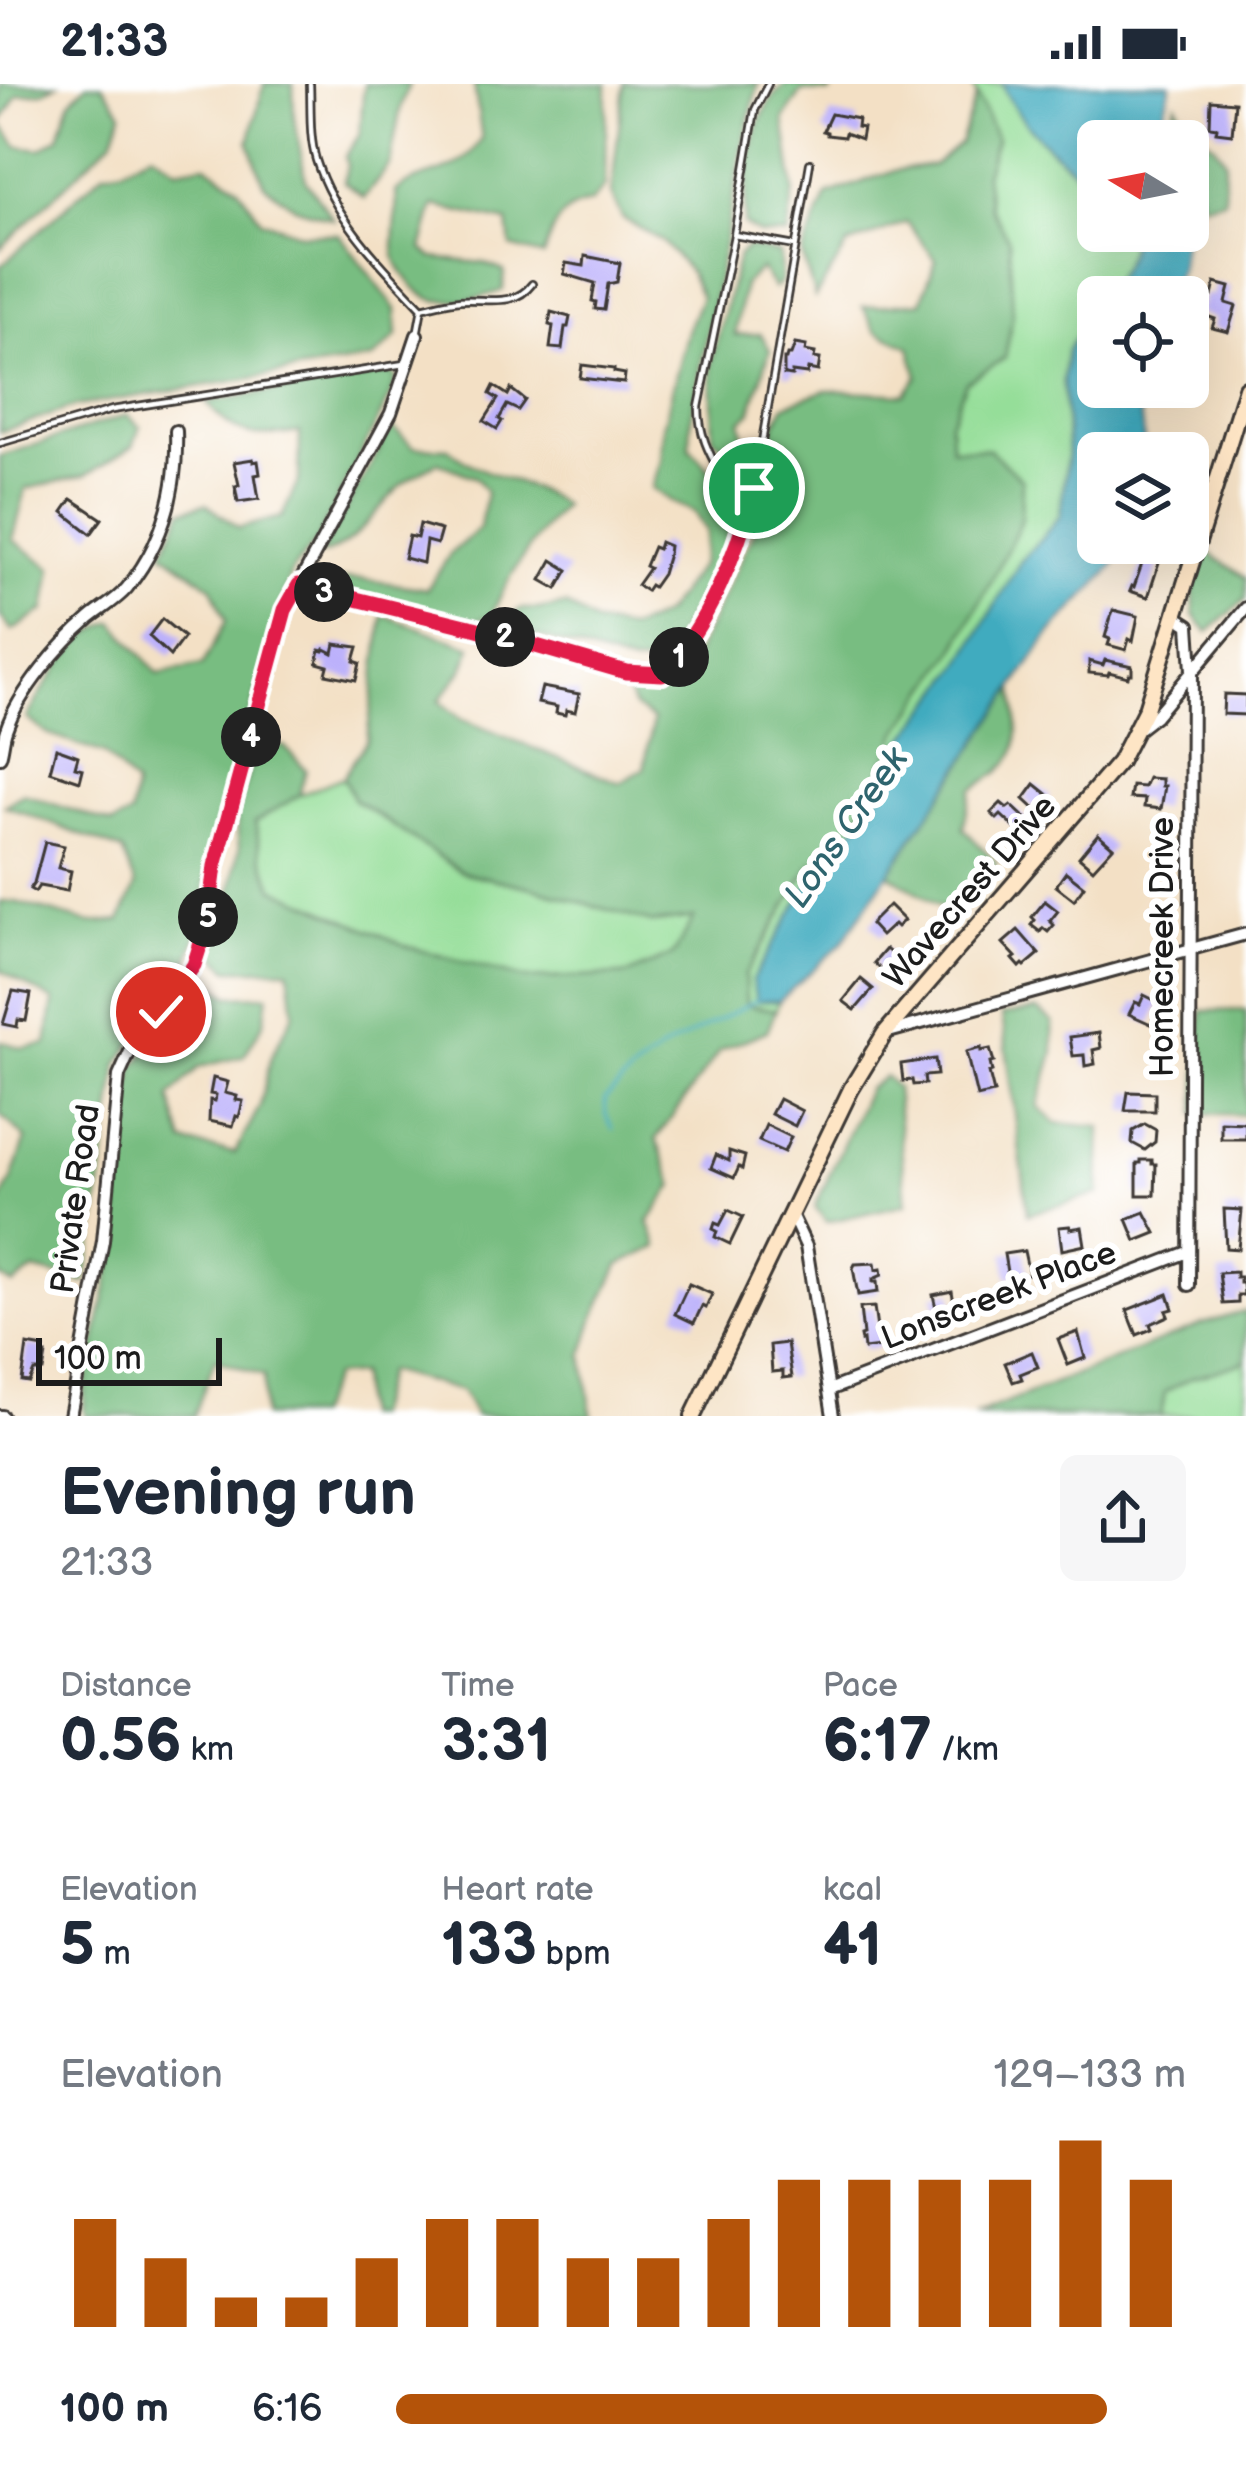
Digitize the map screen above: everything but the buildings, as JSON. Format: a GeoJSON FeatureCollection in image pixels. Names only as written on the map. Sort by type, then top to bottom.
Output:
{"type":"FeatureCollection","features":[{"type":"Feature","properties":{"kind":"street","name":"Private Road"},"geometry":{"type":"LineString","coordinates":[[70,1416],[103,1241],[119,1076],[133,1045],[194,965],[209,913],[215,866],[285,610],[392,413],[417,334]]}},
{"type":"Feature","properties":{"kind":"street","name":"Wavecrest Drive"},"geometry":{"type":"LineString","coordinates":[[693,1416],[851,1089],[885,1033],[1119,762],[1146,709],[1246,388]]}},
{"type":"Feature","properties":{"kind":"street"},"geometry":{"type":"LineString","coordinates":[[0,757],[7,728],[45,666],[90,618],[122,593],[155,546],[171,500],[176,431]]}},
{"type":"Feature","properties":{"kind":"street"},"geometry":{"type":"LineString","coordinates":[[1135,732],[1155,716],[1246,608]]}},
{"type":"Feature","properties":{"kind":"street","name":"Homecreek Drive"},"geometry":{"type":"LineString","coordinates":[[1174,616],[1189,625],[1192,670],[1189,1286]]}},
{"type":"Feature","properties":{"kind":"street"},"geometry":{"type":"LineString","coordinates":[[885,1033],[1246,934]]}},
{"type":"Feature","properties":{"kind":"street"},"geometry":{"type":"LineString","coordinates":[[791,1214],[806,1246],[833,1416]]}},
{"type":"Feature","properties":{"kind":"street","name":"Lonscreek Place"},"geometry":{"type":"LineString","coordinates":[[829,1390],[1188,1252]]}},
{"type":"Feature","properties":{"kind":"lane"},"geometry":{"type":"LineString","coordinates":[[310,84],[315,158],[325,182],[391,278],[422,308]]}},
{"type":"Feature","properties":{"kind":"lane"},"geometry":{"type":"LineString","coordinates":[[741,537],[738,508],[726,478],[704,445],[699,407],[754,110],[767,84]]}},
{"type":"Feature","properties":{"kind":"lane"},"geometry":{"type":"LineString","coordinates":[[299,585],[626,672],[662,674],[680,656],[741,537],[754,488],[811,163]]}},
{"type":"Feature","properties":{"kind":"lane"},"geometry":{"type":"LineString","coordinates":[[734,236],[795,246]]}},
{"type":"Feature","properties":{"kind":"lane"},"geometry":{"type":"LineString","coordinates":[[422,308],[458,300],[515,299],[532,284]]}},
{"type":"Feature","properties":{"kind":"lane"},"geometry":{"type":"LineString","coordinates":[[417,334],[422,308]]}},
{"type":"Feature","properties":{"kind":"lane"},"geometry":{"type":"LineString","coordinates":[[0,443],[112,410],[409,363]]}},
{"type":"Feature","properties":{"kind":"green space"},"geometry":{"type":"Polygon","coordinates":[[[0,84],[57,84],[43,92],[18,95],[1,123],[17,146],[41,149],[59,137],[70,101],[87,84],[102,84],[122,112],[113,139],[0,249],[0,84]]]}},
{"type":"Feature","properties":{"kind":"green space"},"geometry":{"type":"Polygon","coordinates":[[[264,84],[293,84],[306,181],[333,219],[294,207],[264,184],[249,143],[264,84]]]}},
{"type":"Feature","properties":{"kind":"green space"},"geometry":{"type":"Polygon","coordinates":[[[364,84],[409,84],[390,164],[364,198],[344,182],[345,156],[360,134],[364,84]]]}},
{"type":"Feature","properties":{"kind":"green space"},"geometry":{"type":"Polygon","coordinates":[[[474,84],[607,84],[605,187],[590,203],[563,215],[543,256],[511,247],[508,222],[434,206],[422,249],[433,258],[483,263],[504,271],[503,290],[470,299],[435,300],[414,287],[395,257],[396,191],[461,162],[482,139],[474,84]]]}},
{"type":"Feature","properties":{"kind":"green space"},"geometry":{"type":"Polygon","coordinates":[[[624,84],[758,84],[691,419],[690,448],[712,472],[729,528],[722,561],[661,663],[632,665],[510,628],[507,620],[520,609],[566,605],[596,624],[629,629],[665,613],[701,564],[706,531],[694,512],[652,488],[687,331],[701,297],[689,271],[663,242],[622,218],[611,194],[624,84]]]}},
{"type":"Feature","properties":{"kind":"green space"},"geometry":{"type":"Polygon","coordinates":[[[786,84],[832,84],[830,93],[802,91],[784,119],[794,191],[787,235],[760,235],[744,225],[752,149],[764,112],[786,84]]]}},
{"type":"Feature","properties":{"kind":"green space"},"geometry":{"type":"Polygon","coordinates":[[[971,84],[1002,84],[1031,129],[1077,173],[1077,252],[1128,252],[1117,276],[1077,276],[1077,336],[1067,351],[1063,381],[1068,452],[1060,516],[1020,562],[960,666],[900,745],[875,804],[812,878],[756,1000],[779,1001],[776,1010],[746,1005],[745,975],[810,866],[867,804],[899,731],[954,651],[1021,522],[989,449],[951,448],[950,423],[966,381],[1005,358],[1009,240],[989,206],[985,175],[996,139],[971,84]]]}},
{"type":"Feature","properties":{"kind":"green space"},"geometry":{"type":"Polygon","coordinates":[[[977,94],[996,139],[985,175],[989,206],[1009,240],[1013,314],[1005,358],[966,382],[950,423],[951,448],[989,449],[1022,480],[1021,522],[954,651],[899,731],[867,804],[810,866],[745,975],[746,1005],[776,1010],[767,1031],[720,1050],[656,1139],[674,1185],[649,1222],[658,1247],[619,1265],[595,1316],[583,1355],[592,1416],[475,1416],[461,1391],[386,1371],[373,1416],[362,1416],[359,1374],[333,1376],[315,1416],[263,1416],[264,1376],[215,1359],[194,1416],[88,1416],[84,1393],[118,1237],[118,1172],[134,1068],[196,983],[209,980],[229,996],[268,995],[264,1022],[244,1056],[199,1067],[170,1097],[184,1143],[235,1153],[260,1106],[271,1057],[294,1013],[289,969],[229,969],[214,954],[239,849],[236,815],[255,750],[284,746],[306,770],[299,795],[255,822],[274,888],[409,947],[526,979],[627,975],[674,954],[694,918],[652,923],[462,872],[354,799],[343,777],[367,740],[383,615],[472,647],[463,669],[439,701],[461,719],[620,783],[644,769],[653,720],[634,707],[627,691],[660,694],[687,672],[756,527],[775,424],[785,405],[826,390],[905,394],[918,376],[910,347],[876,331],[863,307],[921,302],[936,260],[907,222],[848,245],[815,297],[802,255],[827,195],[892,171],[934,165],[960,143],[977,94]]]}},
{"type":"Feature","properties":{"kind":"green space"},"geometry":{"type":"Polygon","coordinates":[[[1176,103],[1184,120],[1170,120],[1176,103]]]}},
{"type":"Feature","properties":{"kind":"green space"},"geometry":{"type":"Polygon","coordinates":[[[1209,140],[1225,159],[1224,199],[1209,203],[1209,140]]]}},
{"type":"Feature","properties":{"kind":"green space"},"geometry":{"type":"Polygon","coordinates":[[[152,152],[177,169],[205,164],[238,186],[261,220],[302,234],[339,234],[396,309],[397,336],[373,359],[76,406],[0,432],[0,267],[104,172],[123,168],[152,152]]]}},
{"type":"Feature","properties":{"kind":"green space"},"geometry":{"type":"Polygon","coordinates":[[[747,247],[780,254],[781,282],[774,289],[761,269],[744,284],[735,335],[761,334],[770,350],[751,412],[741,421],[746,485],[729,452],[713,437],[711,365],[738,256],[747,247]]]}},
{"type":"Feature","properties":{"kind":"green space"},"geometry":{"type":"Polygon","coordinates":[[[391,373],[396,377],[392,393],[316,541],[291,572],[210,862],[199,930],[189,959],[118,1064],[85,1283],[34,1270],[13,1285],[0,1277],[0,1202],[26,1139],[0,1114],[0,1041],[22,1048],[47,1044],[54,1001],[0,970],[0,902],[16,902],[89,923],[120,921],[136,886],[123,851],[5,806],[23,794],[113,824],[131,815],[135,786],[104,754],[47,734],[27,718],[75,648],[114,622],[158,674],[203,665],[226,621],[212,587],[163,552],[183,510],[206,504],[239,528],[282,517],[299,480],[300,432],[248,434],[227,423],[206,402],[391,373]]]}},
{"type":"Feature","properties":{"kind":"green space"},"geometry":{"type":"Polygon","coordinates":[[[127,415],[140,427],[133,446],[86,475],[26,489],[13,540],[52,568],[45,610],[12,631],[0,616],[0,456],[127,415]]]}},
{"type":"Feature","properties":{"kind":"green space"},"geometry":{"type":"Polygon","coordinates":[[[392,427],[414,447],[448,448],[475,466],[563,505],[523,557],[492,615],[478,620],[446,616],[358,597],[335,580],[427,589],[451,553],[480,528],[486,492],[476,478],[437,462],[403,484],[344,544],[320,555],[392,427]]]}},
{"type":"Feature","properties":{"kind":"green space"},"geometry":{"type":"Polygon","coordinates":[[[1209,553],[1246,578],[1246,599],[1208,632],[1194,615],[1193,587],[1201,564],[1209,564],[1209,553]]]}},
{"type":"Feature","properties":{"kind":"green space"},"geometry":{"type":"Polygon","coordinates":[[[1014,688],[1016,749],[1002,768],[972,789],[963,828],[997,863],[956,917],[889,874],[1014,688]]]}},
{"type":"Feature","properties":{"kind":"green space"},"geometry":{"type":"Polygon","coordinates":[[[343,777],[354,800],[462,872],[652,923],[696,918],[674,954],[627,975],[526,979],[409,947],[274,888],[262,858],[255,822],[299,795],[343,777]]]}},
{"type":"Feature","properties":{"kind":"green space"},"geometry":{"type":"Polygon","coordinates":[[[1038,1010],[1053,1022],[1054,1053],[1038,1106],[1056,1123],[1101,1127],[1099,1194],[1028,1214],[1002,1015],[1038,1010]]]}},
{"type":"Feature","properties":{"kind":"green space"},"geometry":{"type":"Polygon","coordinates":[[[1246,1010],[1246,1115],[1196,1113],[1202,1011],[1246,1010]]]}},
{"type":"Feature","properties":{"kind":"green space"},"geometry":{"type":"Polygon","coordinates":[[[885,1076],[896,1088],[906,1204],[827,1222],[815,1207],[868,1089],[885,1076]]]}},
{"type":"Feature","properties":{"kind":"green space"},"geometry":{"type":"Polygon","coordinates":[[[1246,1311],[1246,1361],[1191,1378],[1165,1392],[1161,1416],[974,1416],[1200,1325],[1246,1311]]]}},
{"type":"Feature","properties":{"kind":"green space"},"geometry":{"type":"Polygon","coordinates":[[[1246,1323],[1246,1416],[1011,1416],[1246,1323]]]}},
{"type":"Feature","properties":{"kind":"water"},"geometry":{"type":"Polygon","coordinates":[[[1002,84],[1171,84],[1162,120],[1077,120],[1077,173],[1031,129],[1002,84]]]}},
{"type":"Feature","properties":{"kind":"water"},"geometry":{"type":"Polygon","coordinates":[[[1128,252],[1181,252],[1176,276],[1117,276],[1128,252]]]}},
{"type":"Feature","properties":{"kind":"water"},"geometry":{"type":"Polygon","coordinates":[[[1077,335],[1077,408],[1139,408],[1143,432],[1077,432],[1077,564],[1115,564],[1051,633],[841,944],[779,1001],[756,1001],[752,980],[812,878],[875,804],[900,745],[960,666],[1020,562],[1060,516],[1068,452],[1063,381],[1067,350],[1077,335]]]}},
{"type":"Feature","properties":{"kind":"waterway","name":"Lons Creek"},"geometry":{"type":"LineString","coordinates":[[613,1129],[605,1099],[631,1074],[661,1050],[757,1000]]}},
{"type":"Feature","properties":{"kind":"route"},"geometry":{"type":"LineString","coordinates":[[161,1012],[194,965],[236,785],[285,610],[299,585],[626,672],[662,674],[680,656],[707,608],[741,537],[754,488]]}}]}
